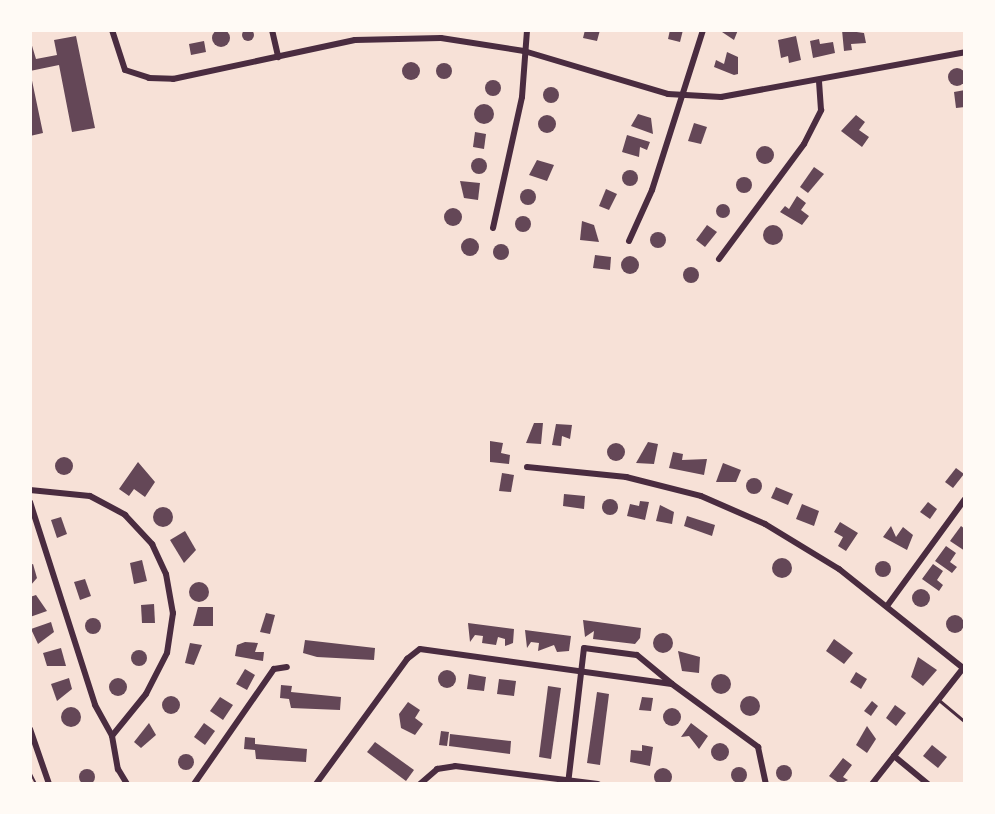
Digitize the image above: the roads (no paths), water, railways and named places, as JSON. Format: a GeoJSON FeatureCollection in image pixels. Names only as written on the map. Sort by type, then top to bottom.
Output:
{"type":"FeatureCollection","features":[{"type":"Feature","properties":{"kind":"street"},"geometry":{"type":"LineString","coordinates":[[112,30],[125,70],[149,78],[173,79],[355,40],[441,38],[524,51],[668,94],[731,97],[965,52]]}},
{"type":"Feature","properties":{"kind":"street"},"geometry":{"type":"LineString","coordinates":[[272,30],[278,57]]}},
{"type":"Feature","properties":{"kind":"street"},"geometry":{"type":"LineString","coordinates":[[353,30],[355,40]]}},
{"type":"Feature","properties":{"kind":"street"},"geometry":{"type":"LineString","coordinates":[[493,228],[522,97],[527,30]]}},
{"type":"Feature","properties":{"kind":"street"},"geometry":{"type":"LineString","coordinates":[[629,241],[685,94],[703,30]]}},
{"type":"Feature","properties":{"kind":"street"},"geometry":{"type":"LineString","coordinates":[[719,259],[804,144],[821,110],[819,80]]}},
{"type":"Feature","properties":{"kind":"street"},"geometry":{"type":"LineString","coordinates":[[527,467],[626,477],[701,496],[765,524],[887,606],[964,666],[872,784]]}},
{"type":"Feature","properties":{"kind":"street"},"geometry":{"type":"LineString","coordinates":[[30,490],[90,496],[125,515],[152,544],[169,582],[173,613],[167,653],[146,694],[112,736]]}},
{"type":"Feature","properties":{"kind":"street"},"geometry":{"type":"LineString","coordinates":[[887,606],[965,499]]}},
{"type":"Feature","properties":{"kind":"street"},"geometry":{"type":"LineString","coordinates":[[30,502],[95,705],[112,736],[118,769],[127,784]]}},
{"type":"Feature","properties":{"kind":"street"},"geometry":{"type":"LineString","coordinates":[[568,782],[584,648],[637,655],[758,747],[766,784]]}},
{"type":"Feature","properties":{"kind":"street"},"geometry":{"type":"LineString","coordinates":[[316,784],[407,659],[420,649],[672,684]]}},
{"type":"Feature","properties":{"kind":"street"},"geometry":{"type":"LineString","coordinates":[[194,784],[274,669],[287,667]]}},
{"type":"Feature","properties":{"kind":"street"},"geometry":{"type":"LineString","coordinates":[[30,729],[49,784]]}},
{"type":"Feature","properties":{"kind":"street"},"geometry":{"type":"LineString","coordinates":[[894,756],[928,784]]}},
{"type":"Feature","properties":{"kind":"street"},"geometry":{"type":"LineString","coordinates":[[420,784],[437,769],[455,766],[598,784]]}},
{"type":"Feature","properties":{"kind":"lane"},"geometry":{"type":"LineString","coordinates":[[939,700],[965,722]]}}]}
